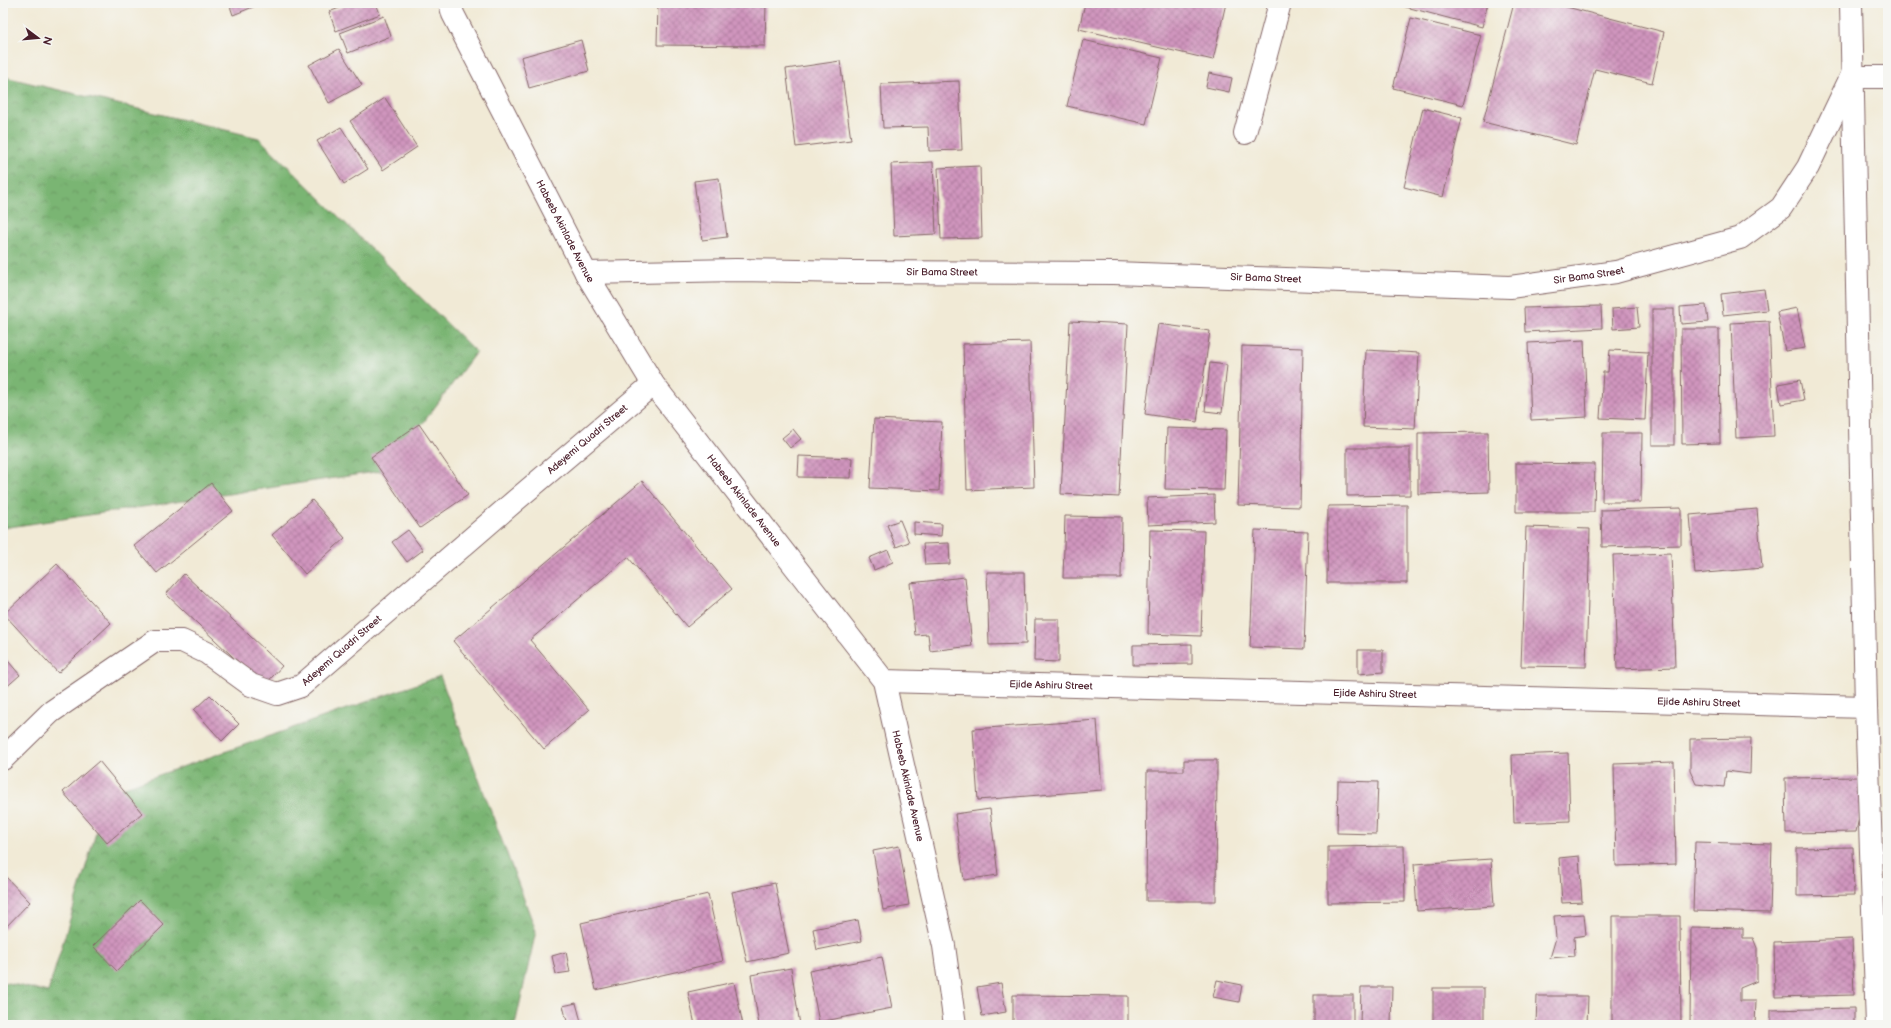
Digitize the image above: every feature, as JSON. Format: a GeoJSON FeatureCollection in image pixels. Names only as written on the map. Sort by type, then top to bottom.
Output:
{"type":"FeatureCollection","features":[{"type":"Feature","properties":{"kind":"street","name":"Habeeb Akinlade Avenue"},"geometry":{"type":"LineString","coordinates":[[450,3],[453,14],[586,273],[653,384],[884,681],[944,946],[955,1025]]}},
{"type":"Feature","properties":{"kind":"street"},"geometry":{"type":"LineString","coordinates":[[1245,133],[1280,3]]}},
{"type":"Feature","properties":{"kind":"street"},"geometry":{"type":"LineString","coordinates":[[1851,3],[1851,77],[1866,707],[1877,1025]]}},
{"type":"Feature","properties":{"kind":"street","name":"Sir Bama Street"},"geometry":{"type":"LineString","coordinates":[[586,273],[736,270],[1114,273],[1510,287],[1616,272],[1740,238],[1781,208],[1808,167],[1851,77]]}},
{"type":"Feature","properties":{"kind":"street"},"geometry":{"type":"LineString","coordinates":[[1851,77],[1888,77]]}},
{"type":"Feature","properties":{"kind":"street","name":"Adeyemi Quadri Street"},"geometry":{"type":"LineString","coordinates":[[3,759],[51,712],[155,641],[182,641],[207,653],[251,685],[277,694],[302,686],[516,500],[653,384]]}},
{"type":"Feature","properties":{"kind":"street","name":"Ejide Ashiru Street"},"geometry":{"type":"LineString","coordinates":[[884,681],[1866,707]]}},
{"type":"Feature","properties":{"kind":"green space"},"geometry":{"type":"Polygon","coordinates":[[[5,77],[259,138],[476,352],[388,470],[3,528],[3,79],[5,77]]]}},
{"type":"Feature","properties":{"kind":"green space"},"geometry":{"type":"Polygon","coordinates":[[[440,676],[536,931],[515,1025],[3,1025],[3,982],[48,992],[108,793],[440,676]]]}},
{"type":"Feature","properties":{"kind":"building"},"geometry":{"type":"Polygon","coordinates":[[[229,3],[263,3],[233,15],[229,3]]]}},
{"type":"Feature","properties":{"kind":"building"},"geometry":{"type":"Polygon","coordinates":[[[352,3],[376,3],[380,14],[336,31],[329,12],[352,3]]]}},
{"type":"Feature","properties":{"kind":"building"},"geometry":{"type":"Polygon","coordinates":[[[658,3],[766,3],[765,46],[657,45],[658,3]]]}},
{"type":"Feature","properties":{"kind":"building"},"geometry":{"type":"Polygon","coordinates":[[[1085,3],[1226,3],[1213,60],[1079,29],[1085,3]]]}},
{"type":"Feature","properties":{"kind":"building"},"geometry":{"type":"Polygon","coordinates":[[[1391,3],[1488,3],[1482,27],[1391,3]]]}},
{"type":"Feature","properties":{"kind":"building"},"geometry":{"type":"Polygon","coordinates":[[[1514,3],[1551,3],[1664,32],[1652,83],[1595,69],[1576,145],[1483,122],[1514,3]]]}},
{"type":"Feature","properties":{"kind":"building"},"geometry":{"type":"Polygon","coordinates":[[[384,16],[391,36],[348,53],[340,33],[384,16]]]}},
{"type":"Feature","properties":{"kind":"building"},"geometry":{"type":"Polygon","coordinates":[[[1411,18],[1481,35],[1463,105],[1393,88],[1411,18]]]}},
{"type":"Feature","properties":{"kind":"building"},"geometry":{"type":"Polygon","coordinates":[[[581,40],[589,71],[529,88],[521,57],[581,40]]]}},
{"type":"Feature","properties":{"kind":"building"},"geometry":{"type":"Polygon","coordinates":[[[1083,40],[1162,58],[1146,124],[1067,106],[1083,40]]]}},
{"type":"Feature","properties":{"kind":"building"},"geometry":{"type":"Polygon","coordinates":[[[339,49],[362,85],[329,103],[309,65],[339,49]]]}},
{"type":"Feature","properties":{"kind":"building"},"geometry":{"type":"Polygon","coordinates":[[[840,61],[851,140],[796,147],[786,69],[840,61]]]}},
{"type":"Feature","properties":{"kind":"building"},"geometry":{"type":"Polygon","coordinates":[[[1209,73],[1232,78],[1229,92],[1206,87],[1209,73]]]}},
{"type":"Feature","properties":{"kind":"building"},"geometry":{"type":"Polygon","coordinates":[[[959,81],[962,150],[929,151],[928,127],[883,128],[881,84],[959,81]]]}},
{"type":"Feature","properties":{"kind":"building"},"geometry":{"type":"Polygon","coordinates":[[[385,98],[417,147],[383,170],[350,121],[385,98]]]}},
{"type":"Feature","properties":{"kind":"building"},"geometry":{"type":"Polygon","coordinates":[[[1423,108],[1462,118],[1443,197],[1404,187],[1423,108]]]}},
{"type":"Feature","properties":{"kind":"building"},"geometry":{"type":"Polygon","coordinates":[[[341,127],[368,169],[344,184],[317,141],[341,127]]]}},
{"type":"Feature","properties":{"kind":"building"},"geometry":{"type":"Polygon","coordinates":[[[933,162],[936,234],[894,236],[891,164],[933,162]]]}},
{"type":"Feature","properties":{"kind":"building"},"geometry":{"type":"Polygon","coordinates":[[[980,166],[982,238],[941,239],[938,168],[980,166]]]}},
{"type":"Feature","properties":{"kind":"building"},"geometry":{"type":"Polygon","coordinates":[[[719,178],[727,237],[702,240],[694,181],[719,178]]]}},
{"type":"Feature","properties":{"kind":"building"},"geometry":{"type":"Polygon","coordinates":[[[1764,289],[1767,310],[1723,315],[1721,294],[1764,289]]]}},
{"type":"Feature","properties":{"kind":"building"},"geometry":{"type":"Polygon","coordinates":[[[1706,305],[1708,322],[1681,324],[1680,307],[1706,305]]]}},
{"type":"Feature","properties":{"kind":"building"},"geometry":{"type":"Polygon","coordinates":[[[1601,306],[1602,328],[1525,332],[1524,308],[1601,306]]]}},
{"type":"Feature","properties":{"kind":"building"},"geometry":{"type":"Polygon","coordinates":[[[1637,307],[1639,327],[1613,329],[1612,309],[1637,307]]]}},
{"type":"Feature","properties":{"kind":"building"},"geometry":{"type":"Polygon","coordinates":[[[1797,308],[1805,348],[1785,351],[1777,312],[1797,308]]]}},
{"type":"Feature","properties":{"kind":"building"},"geometry":{"type":"Polygon","coordinates":[[[1652,309],[1674,309],[1674,445],[1652,445],[1652,309]]]}},
{"type":"Feature","properties":{"kind":"building"},"geometry":{"type":"Polygon","coordinates":[[[1070,321],[1128,324],[1119,497],[1061,494],[1070,321]]]}},
{"type":"Feature","properties":{"kind":"building"},"geometry":{"type":"Polygon","coordinates":[[[1769,321],[1774,436],[1736,438],[1731,323],[1769,321]]]}},
{"type":"Feature","properties":{"kind":"building"},"geometry":{"type":"Polygon","coordinates":[[[1158,324],[1210,331],[1197,422],[1145,414],[1158,324]]]}},
{"type":"Feature","properties":{"kind":"building"},"geometry":{"type":"Polygon","coordinates":[[[1681,329],[1719,329],[1720,443],[1682,444],[1681,329]]]}},
{"type":"Feature","properties":{"kind":"building"},"geometry":{"type":"Polygon","coordinates":[[[1584,340],[1587,417],[1531,420],[1528,343],[1584,340]]]}},
{"type":"Feature","properties":{"kind":"building"},"geometry":{"type":"Polygon","coordinates":[[[1030,342],[1034,487],[967,490],[963,344],[1030,342]]]}},
{"type":"Feature","properties":{"kind":"building"},"geometry":{"type":"Polygon","coordinates":[[[1242,346],[1303,348],[1300,507],[1238,505],[1242,346]]]}},
{"type":"Feature","properties":{"kind":"building"},"geometry":{"type":"Polygon","coordinates":[[[1366,350],[1419,353],[1415,429],[1363,427],[1366,350]]]}},
{"type":"Feature","properties":{"kind":"building"},"geometry":{"type":"Polygon","coordinates":[[[1610,350],[1648,352],[1645,420],[1600,418],[1603,372],[1608,372],[1610,350]]]}},
{"type":"Feature","properties":{"kind":"building"},"geometry":{"type":"Polygon","coordinates":[[[1210,363],[1227,365],[1222,413],[1205,411],[1210,363]]]}},
{"type":"Feature","properties":{"kind":"building"},"geometry":{"type":"Polygon","coordinates":[[[1800,380],[1804,400],[1781,404],[1778,384],[1800,380]]]}},
{"type":"Feature","properties":{"kind":"building"},"geometry":{"type":"Polygon","coordinates":[[[874,419],[942,422],[939,491],[870,488],[874,419]]]}},
{"type":"Feature","properties":{"kind":"building"},"geometry":{"type":"Polygon","coordinates":[[[419,424],[468,495],[420,528],[371,457],[419,424]]]}},
{"type":"Feature","properties":{"kind":"building"},"geometry":{"type":"Polygon","coordinates":[[[1167,428],[1226,430],[1224,490],[1165,489],[1167,428]]]}},
{"type":"Feature","properties":{"kind":"building"},"geometry":{"type":"Polygon","coordinates":[[[793,429],[801,439],[790,448],[782,438],[793,429]]]}},
{"type":"Feature","properties":{"kind":"building"},"geometry":{"type":"Polygon","coordinates":[[[1488,432],[1489,492],[1418,494],[1418,433],[1488,432]]]}},
{"type":"Feature","properties":{"kind":"building"},"geometry":{"type":"Polygon","coordinates":[[[1603,433],[1642,433],[1641,502],[1602,502],[1603,433]]]}},
{"type":"Feature","properties":{"kind":"building"},"geometry":{"type":"Polygon","coordinates":[[[1347,448],[1410,448],[1410,495],[1347,496],[1347,448]]]}},
{"type":"Feature","properties":{"kind":"building"},"geometry":{"type":"Polygon","coordinates":[[[799,456],[852,458],[851,478],[798,477],[799,456]]]}},
{"type":"Feature","properties":{"kind":"building"},"geometry":{"type":"Polygon","coordinates":[[[1516,463],[1595,464],[1594,512],[1516,512],[1516,463]]]}},
{"type":"Feature","properties":{"kind":"building"},"geometry":{"type":"Polygon","coordinates":[[[642,481],[732,589],[687,627],[628,557],[530,640],[589,710],[544,749],[453,641],[642,481]]]}},
{"type":"Feature","properties":{"kind":"building"},"geometry":{"type":"Polygon","coordinates":[[[211,483],[233,511],[157,573],[134,546],[211,483]]]}},
{"type":"Feature","properties":{"kind":"building"},"geometry":{"type":"Polygon","coordinates":[[[1214,495],[1215,522],[1148,525],[1147,498],[1214,495]]]}},
{"type":"Feature","properties":{"kind":"building"},"geometry":{"type":"Polygon","coordinates":[[[312,500],[345,538],[305,574],[272,535],[312,500]]]}},
{"type":"Feature","properties":{"kind":"building"},"geometry":{"type":"Polygon","coordinates":[[[1407,505],[1407,583],[1327,583],[1328,506],[1407,505]]]}},
{"type":"Feature","properties":{"kind":"building"},"geometry":{"type":"Polygon","coordinates":[[[1681,508],[1681,545],[1602,547],[1601,510],[1681,508]]]}},
{"type":"Feature","properties":{"kind":"building"},"geometry":{"type":"Polygon","coordinates":[[[1757,509],[1762,568],[1695,574],[1690,515],[1757,509]]]}},
{"type":"Feature","properties":{"kind":"building"},"geometry":{"type":"Polygon","coordinates":[[[1065,516],[1122,517],[1121,578],[1063,578],[1065,516]]]}},
{"type":"Feature","properties":{"kind":"building"},"geometry":{"type":"Polygon","coordinates":[[[900,520],[909,542],[896,547],[887,525],[900,520]]]}},
{"type":"Feature","properties":{"kind":"building"},"geometry":{"type":"Polygon","coordinates":[[[914,522],[942,524],[941,536],[914,534],[914,522]]]}},
{"type":"Feature","properties":{"kind":"building"},"geometry":{"type":"Polygon","coordinates":[[[1526,527],[1590,529],[1586,667],[1521,666],[1526,527]]]}},
{"type":"Feature","properties":{"kind":"building"},"geometry":{"type":"Polygon","coordinates":[[[408,530],[423,550],[407,562],[392,542],[408,530]]]}},
{"type":"Feature","properties":{"kind":"building"},"geometry":{"type":"Polygon","coordinates":[[[1150,530],[1204,531],[1201,636],[1148,634],[1150,530]]]}},
{"type":"Feature","properties":{"kind":"building"},"geometry":{"type":"Polygon","coordinates":[[[1255,530],[1308,532],[1304,649],[1250,647],[1255,530]]]}},
{"type":"Feature","properties":{"kind":"building"},"geometry":{"type":"Polygon","coordinates":[[[949,543],[950,564],[925,565],[923,544],[949,543]]]}},
{"type":"Feature","properties":{"kind":"building"},"geometry":{"type":"Polygon","coordinates":[[[888,550],[893,562],[874,570],[869,558],[888,550]]]}},
{"type":"Feature","properties":{"kind":"building"},"geometry":{"type":"Polygon","coordinates":[[[1671,553],[1675,667],[1617,669],[1613,555],[1671,553]]]}},
{"type":"Feature","properties":{"kind":"building"},"geometry":{"type":"Polygon","coordinates":[[[57,564],[111,623],[58,673],[4,614],[57,564]]]}},
{"type":"Feature","properties":{"kind":"building"},"geometry":{"type":"Polygon","coordinates":[[[987,572],[1024,572],[1026,644],[989,645],[987,572]]]}},
{"type":"Feature","properties":{"kind":"building"},"geometry":{"type":"Polygon","coordinates":[[[184,574],[282,666],[264,686],[166,594],[184,574]]]}},
{"type":"Feature","properties":{"kind":"building"},"geometry":{"type":"Polygon","coordinates":[[[965,577],[972,646],[930,651],[928,634],[915,635],[910,583],[965,577]]]}},
{"type":"Feature","properties":{"kind":"building"},"geometry":{"type":"Polygon","coordinates":[[[1035,619],[1059,619],[1059,662],[1034,661],[1035,619]]]}},
{"type":"Feature","properties":{"kind":"building"},"geometry":{"type":"Polygon","coordinates":[[[1192,644],[1192,664],[1133,665],[1133,645],[1192,644]]]}},
{"type":"Feature","properties":{"kind":"building"},"geometry":{"type":"Polygon","coordinates":[[[1358,650],[1383,650],[1383,672],[1358,674],[1358,650]]]}},
{"type":"Feature","properties":{"kind":"building"},"geometry":{"type":"Polygon","coordinates":[[[3,655],[20,675],[3,690],[3,655]]]}},
{"type":"Feature","properties":{"kind":"building"},"geometry":{"type":"Polygon","coordinates":[[[210,695],[239,724],[222,741],[194,710],[210,695]]]}},
{"type":"Feature","properties":{"kind":"building"},"geometry":{"type":"Polygon","coordinates":[[[1097,720],[1102,790],[978,800],[973,729],[1097,720]]]}},
{"type":"Feature","properties":{"kind":"building"},"geometry":{"type":"Polygon","coordinates":[[[1751,738],[1750,774],[1726,771],[1724,787],[1696,784],[1690,771],[1690,739],[1751,738]]]}},
{"type":"Feature","properties":{"kind":"building"},"geometry":{"type":"Polygon","coordinates":[[[1568,753],[1570,821],[1514,823],[1512,755],[1568,753]]]}},
{"type":"Feature","properties":{"kind":"building"},"geometry":{"type":"Polygon","coordinates":[[[1184,760],[1217,760],[1216,901],[1146,901],[1147,771],[1184,771],[1184,760]]]}},
{"type":"Feature","properties":{"kind":"building"},"geometry":{"type":"Polygon","coordinates":[[[99,761],[142,813],[107,843],[63,792],[99,761]]]}},
{"type":"Feature","properties":{"kind":"building"},"geometry":{"type":"Polygon","coordinates":[[[1674,762],[1676,864],[1616,866],[1614,764],[1674,762]]]}},
{"type":"Feature","properties":{"kind":"building"},"geometry":{"type":"Polygon","coordinates":[[[1861,777],[1861,808],[1856,832],[1786,833],[1785,778],[1861,777]]]}},
{"type":"Feature","properties":{"kind":"building"},"geometry":{"type":"Polygon","coordinates":[[[1338,781],[1378,782],[1376,834],[1337,833],[1338,781]]]}},
{"type":"Feature","properties":{"kind":"building"},"geometry":{"type":"Polygon","coordinates":[[[990,809],[998,875],[964,880],[955,814],[990,809]]]}},
{"type":"Feature","properties":{"kind":"building"},"geometry":{"type":"Polygon","coordinates":[[[1695,842],[1772,844],[1770,913],[1693,911],[1695,842]]]}},
{"type":"Feature","properties":{"kind":"building"},"geometry":{"type":"Polygon","coordinates":[[[899,846],[909,905],[883,910],[873,851],[899,846]]]}},
{"type":"Feature","properties":{"kind":"building"},"geometry":{"type":"Polygon","coordinates":[[[1404,846],[1405,902],[1328,903],[1328,847],[1404,846]]]}},
{"type":"Feature","properties":{"kind":"building"},"geometry":{"type":"Polygon","coordinates":[[[1853,847],[1854,895],[1797,896],[1797,848],[1853,847]]]}},
{"type":"Feature","properties":{"kind":"building"},"geometry":{"type":"Polygon","coordinates":[[[1579,856],[1582,902],[1562,903],[1559,858],[1579,856]]]}},
{"type":"Feature","properties":{"kind":"building"},"geometry":{"type":"Polygon","coordinates":[[[1491,859],[1494,906],[1417,911],[1414,864],[1491,859]]]}},
{"type":"Feature","properties":{"kind":"building"},"geometry":{"type":"Polygon","coordinates":[[[3,874],[30,902],[3,930],[3,874]]]}},
{"type":"Feature","properties":{"kind":"building"},"geometry":{"type":"Polygon","coordinates":[[[775,883],[789,953],[747,962],[732,892],[775,883]]]}},
{"type":"Feature","properties":{"kind":"building"},"geometry":{"type":"Polygon","coordinates":[[[708,894],[723,961],[596,990],[581,923],[708,894]]]}},
{"type":"Feature","properties":{"kind":"building"},"geometry":{"type":"Polygon","coordinates":[[[140,900],[164,925],[117,971],[93,946],[140,900]]]}},
{"type":"Feature","properties":{"kind":"building"},"geometry":{"type":"Polygon","coordinates":[[[1584,914],[1586,935],[1574,937],[1575,956],[1550,958],[1556,938],[1554,916],[1584,914]]]}},
{"type":"Feature","properties":{"kind":"building"},"geometry":{"type":"Polygon","coordinates":[[[1612,916],[1680,916],[1681,1025],[1612,1025],[1612,916]]]}},
{"type":"Feature","properties":{"kind":"building"},"geometry":{"type":"Polygon","coordinates":[[[858,920],[862,941],[817,950],[813,929],[858,920]]]}},
{"type":"Feature","properties":{"kind":"building"},"geometry":{"type":"Polygon","coordinates":[[[1691,927],[1743,928],[1743,938],[1753,938],[1757,948],[1757,981],[1740,988],[1740,1001],[1756,1001],[1755,1025],[1690,1025],[1691,927]]]}},
{"type":"Feature","properties":{"kind":"building"},"geometry":{"type":"Polygon","coordinates":[[[1852,939],[1854,995],[1775,997],[1774,942],[1852,939]]]}},
{"type":"Feature","properties":{"kind":"building"},"geometry":{"type":"Polygon","coordinates":[[[566,952],[570,972],[556,974],[552,956],[566,952]]]}},
{"type":"Feature","properties":{"kind":"building"},"geometry":{"type":"Polygon","coordinates":[[[882,957],[892,1008],[819,1022],[809,971],[882,957]]]}},
{"type":"Feature","properties":{"kind":"building"},"geometry":{"type":"Polygon","coordinates":[[[791,968],[800,1025],[759,1025],[751,975],[791,968]]]}},
{"type":"Feature","properties":{"kind":"building"},"geometry":{"type":"Polygon","coordinates":[[[1217,980],[1242,985],[1239,1002],[1213,997],[1217,980]]]}},
{"type":"Feature","properties":{"kind":"building"},"geometry":{"type":"Polygon","coordinates":[[[734,982],[743,1025],[695,1025],[688,992],[734,982]]]}},
{"type":"Feature","properties":{"kind":"building"},"geometry":{"type":"Polygon","coordinates":[[[1001,983],[1006,1012],[982,1016],[977,987],[1001,983]]]}},
{"type":"Feature","properties":{"kind":"building"},"geometry":{"type":"Polygon","coordinates":[[[1361,987],[1392,987],[1391,1025],[1360,1025],[1361,987]]]}},
{"type":"Feature","properties":{"kind":"building"},"geometry":{"type":"Polygon","coordinates":[[[1433,988],[1484,988],[1484,1025],[1433,1025],[1433,988]]]}},
{"type":"Feature","properties":{"kind":"building"},"geometry":{"type":"Polygon","coordinates":[[[1013,995],[1128,996],[1128,1025],[1013,1025],[1013,995]]]}},
{"type":"Feature","properties":{"kind":"building"},"geometry":{"type":"Polygon","coordinates":[[[1314,995],[1353,995],[1353,1025],[1314,1025],[1314,995]]]}},
{"type":"Feature","properties":{"kind":"building"},"geometry":{"type":"Polygon","coordinates":[[[1537,996],[1588,996],[1587,1025],[1536,1025],[1537,996]]]}},
{"type":"Feature","properties":{"kind":"building"},"geometry":{"type":"Polygon","coordinates":[[[576,1003],[582,1025],[568,1025],[563,1006],[576,1003]]]}},
{"type":"Feature","properties":{"kind":"building"},"geometry":{"type":"Polygon","coordinates":[[[1854,1008],[1854,1025],[1771,1025],[1771,1010],[1854,1008]]]}}]}
